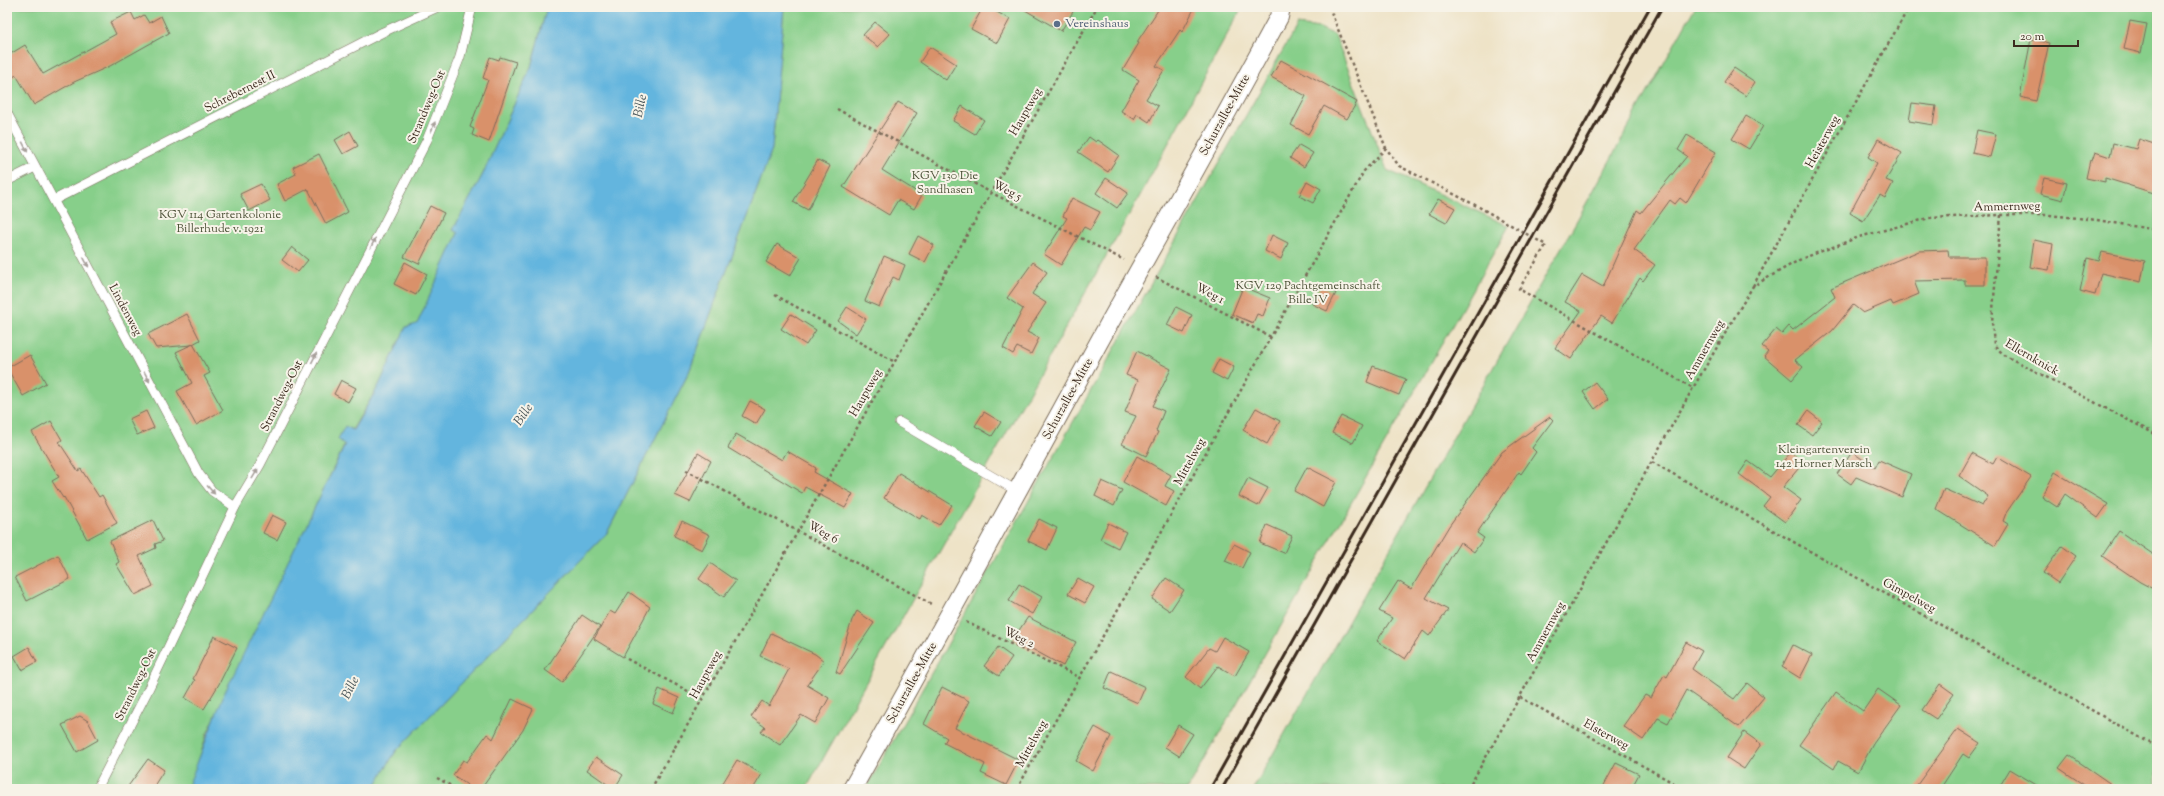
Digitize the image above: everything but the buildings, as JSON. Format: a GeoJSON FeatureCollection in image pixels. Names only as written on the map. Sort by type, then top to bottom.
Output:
{"type":"FeatureCollection","features":[{"type":"Feature","properties":{"kind":"street","name":"Schurzallee-Mitte"},"geometry":{"type":"LineString","coordinates":[[852,789],[951,615],[1017,491],[1230,109],[1278,17],[1281,7]]}},
{"type":"Feature","properties":{"kind":"lane","name":"Schrebernest II"},"geometry":{"type":"LineString","coordinates":[[54,200],[376,35],[438,7]]}},
{"type":"Feature","properties":{"kind":"lane","name":"Strandweg-Ost"},"geometry":{"type":"LineString","coordinates":[[97,789],[146,694],[234,507],[260,465],[427,140],[460,57],[472,7]]}},
{"type":"Feature","properties":{"kind":"lane","name":"Lindenweg"},"geometry":{"type":"LineString","coordinates":[[7,113],[199,474],[212,491],[234,507]]}},
{"type":"Feature","properties":{"kind":"lane"},"geometry":{"type":"LineString","coordinates":[[7,181],[35,167]]}},
{"type":"Feature","properties":{"kind":"lane"},"geometry":{"type":"LineString","coordinates":[[899,422],[1017,491]]}},
{"type":"Feature","properties":{"kind":"path","name":"Hauptweg"},"geometry":{"type":"LineString","coordinates":[[651,789],[798,529],[895,362],[990,192],[1098,7]]}},
{"type":"Feature","properties":{"kind":"path"},"geometry":{"type":"LineString","coordinates":[[1330,7],[1386,148],[1399,166],[1479,207],[1546,245],[1519,289],[1693,388]]}},
{"type":"Feature","properties":{"kind":"path","name":"Heisterweg"},"geometry":{"type":"LineString","coordinates":[[1753,286],[1909,7]]}},
{"type":"Feature","properties":{"kind":"path","name":"Weg 5"},"geometry":{"type":"LineString","coordinates":[[837,109],[990,192],[1107,251]]}},
{"type":"Feature","properties":{"kind":"path","name":"Mittelweg"},"geometry":{"type":"LineString","coordinates":[[1017,789],[1364,171],[1386,148]]}},
{"type":"Feature","properties":{"kind":"path","name":"Ammernweg"},"geometry":{"type":"LineString","coordinates":[[1468,789],[1693,388],[1753,286],[1801,259],[1859,237],[1929,218],[2002,215],[2063,216],[2157,230]]}},
{"type":"Feature","properties":{"kind":"path","name":"Ellernknick"},"geometry":{"type":"LineString","coordinates":[[2002,215],[1992,322],[1994,345],[2004,355],[2157,435]]}},
{"type":"Feature","properties":{"kind":"path","name":"Weg 1"},"geometry":{"type":"LineString","coordinates":[[1140,268],[1271,337]]}},
{"type":"Feature","properties":{"kind":"path"},"geometry":{"type":"LineString","coordinates":[[775,295],[895,362]]}},
{"type":"Feature","properties":{"kind":"path","name":"Gimpelweg"},"geometry":{"type":"LineString","coordinates":[[1652,462],[2157,747]]}},
{"type":"Feature","properties":{"kind":"path","name":"Weg 6"},"geometry":{"type":"LineString","coordinates":[[686,470],[798,529],[951,615]]}},
{"type":"Feature","properties":{"kind":"path","name":"Weg 2"},"geometry":{"type":"LineString","coordinates":[[951,615],[1079,677]]}},
{"type":"Feature","properties":{"kind":"path"},"geometry":{"type":"LineString","coordinates":[[627,659],[703,699]]}},
{"type":"Feature","properties":{"kind":"path","name":"Elsterweg"},"geometry":{"type":"LineString","coordinates":[[1520,697],[1684,789]]}},
{"type":"Feature","properties":{"kind":"path"},"geometry":{"type":"LineString","coordinates":[[437,778],[457,789]]}},
{"type":"Feature","properties":{"kind":"green space","name":"KGV 114 Gartenkolonie Billerhude v. 1921"},"geometry":{"type":"Polygon","coordinates":[[[7,7],[547,7],[531,67],[483,174],[453,230],[458,233],[417,325],[406,327],[379,385],[352,430],[345,427],[338,439],[345,444],[207,734],[195,772],[187,789],[7,789],[7,7]]]}},
{"type":"Feature","properties":{"kind":"green space","name":"KGV 130 Die Sandhasen"},"geometry":{"type":"Polygon","coordinates":[[[784,7],[1242,7],[1142,192],[806,789],[373,789],[396,751],[607,533],[689,372],[772,149],[784,7]]]}},
{"type":"Feature","properties":{"kind":"green space","name":"Kleingartenverein 142 Horner Marsch"},"geometry":{"type":"Polygon","coordinates":[[[1695,7],[2157,7],[2157,789],[1253,789],[1576,222],[1695,7]]]}},
{"type":"Feature","properties":{"kind":"green space","name":"KGV 129 Pachtgemeinschaft Bille IV"},"geometry":{"type":"Polygon","coordinates":[[[1297,25],[1320,28],[1335,35],[1387,170],[1509,226],[1188,789],[866,789],[1297,25]]]}},
{"type":"Feature","properties":{"kind":"water","name":"Bille"},"geometry":{"type":"Polygon","coordinates":[[[547,7],[784,7],[772,149],[689,372],[607,533],[396,751],[373,789],[187,789],[224,694],[345,445],[338,439],[345,426],[353,430],[379,385],[406,327],[417,324],[458,233],[453,230],[483,174],[531,67],[547,7]]]}},
{"type":"Feature","properties":{"kind":"railway"},"geometry":{"type":"LineString","coordinates":[[1210,789],[1650,7]]}},
{"type":"Feature","properties":{"kind":"railway"},"geometry":{"type":"LineString","coordinates":[[1222,789],[1662,7]]}},
{"type":"Feature","properties":{"kind":"place","name":"Vereinshaus"},"geometry":{"type":"Point","coordinates":[1057,24]}}]}
